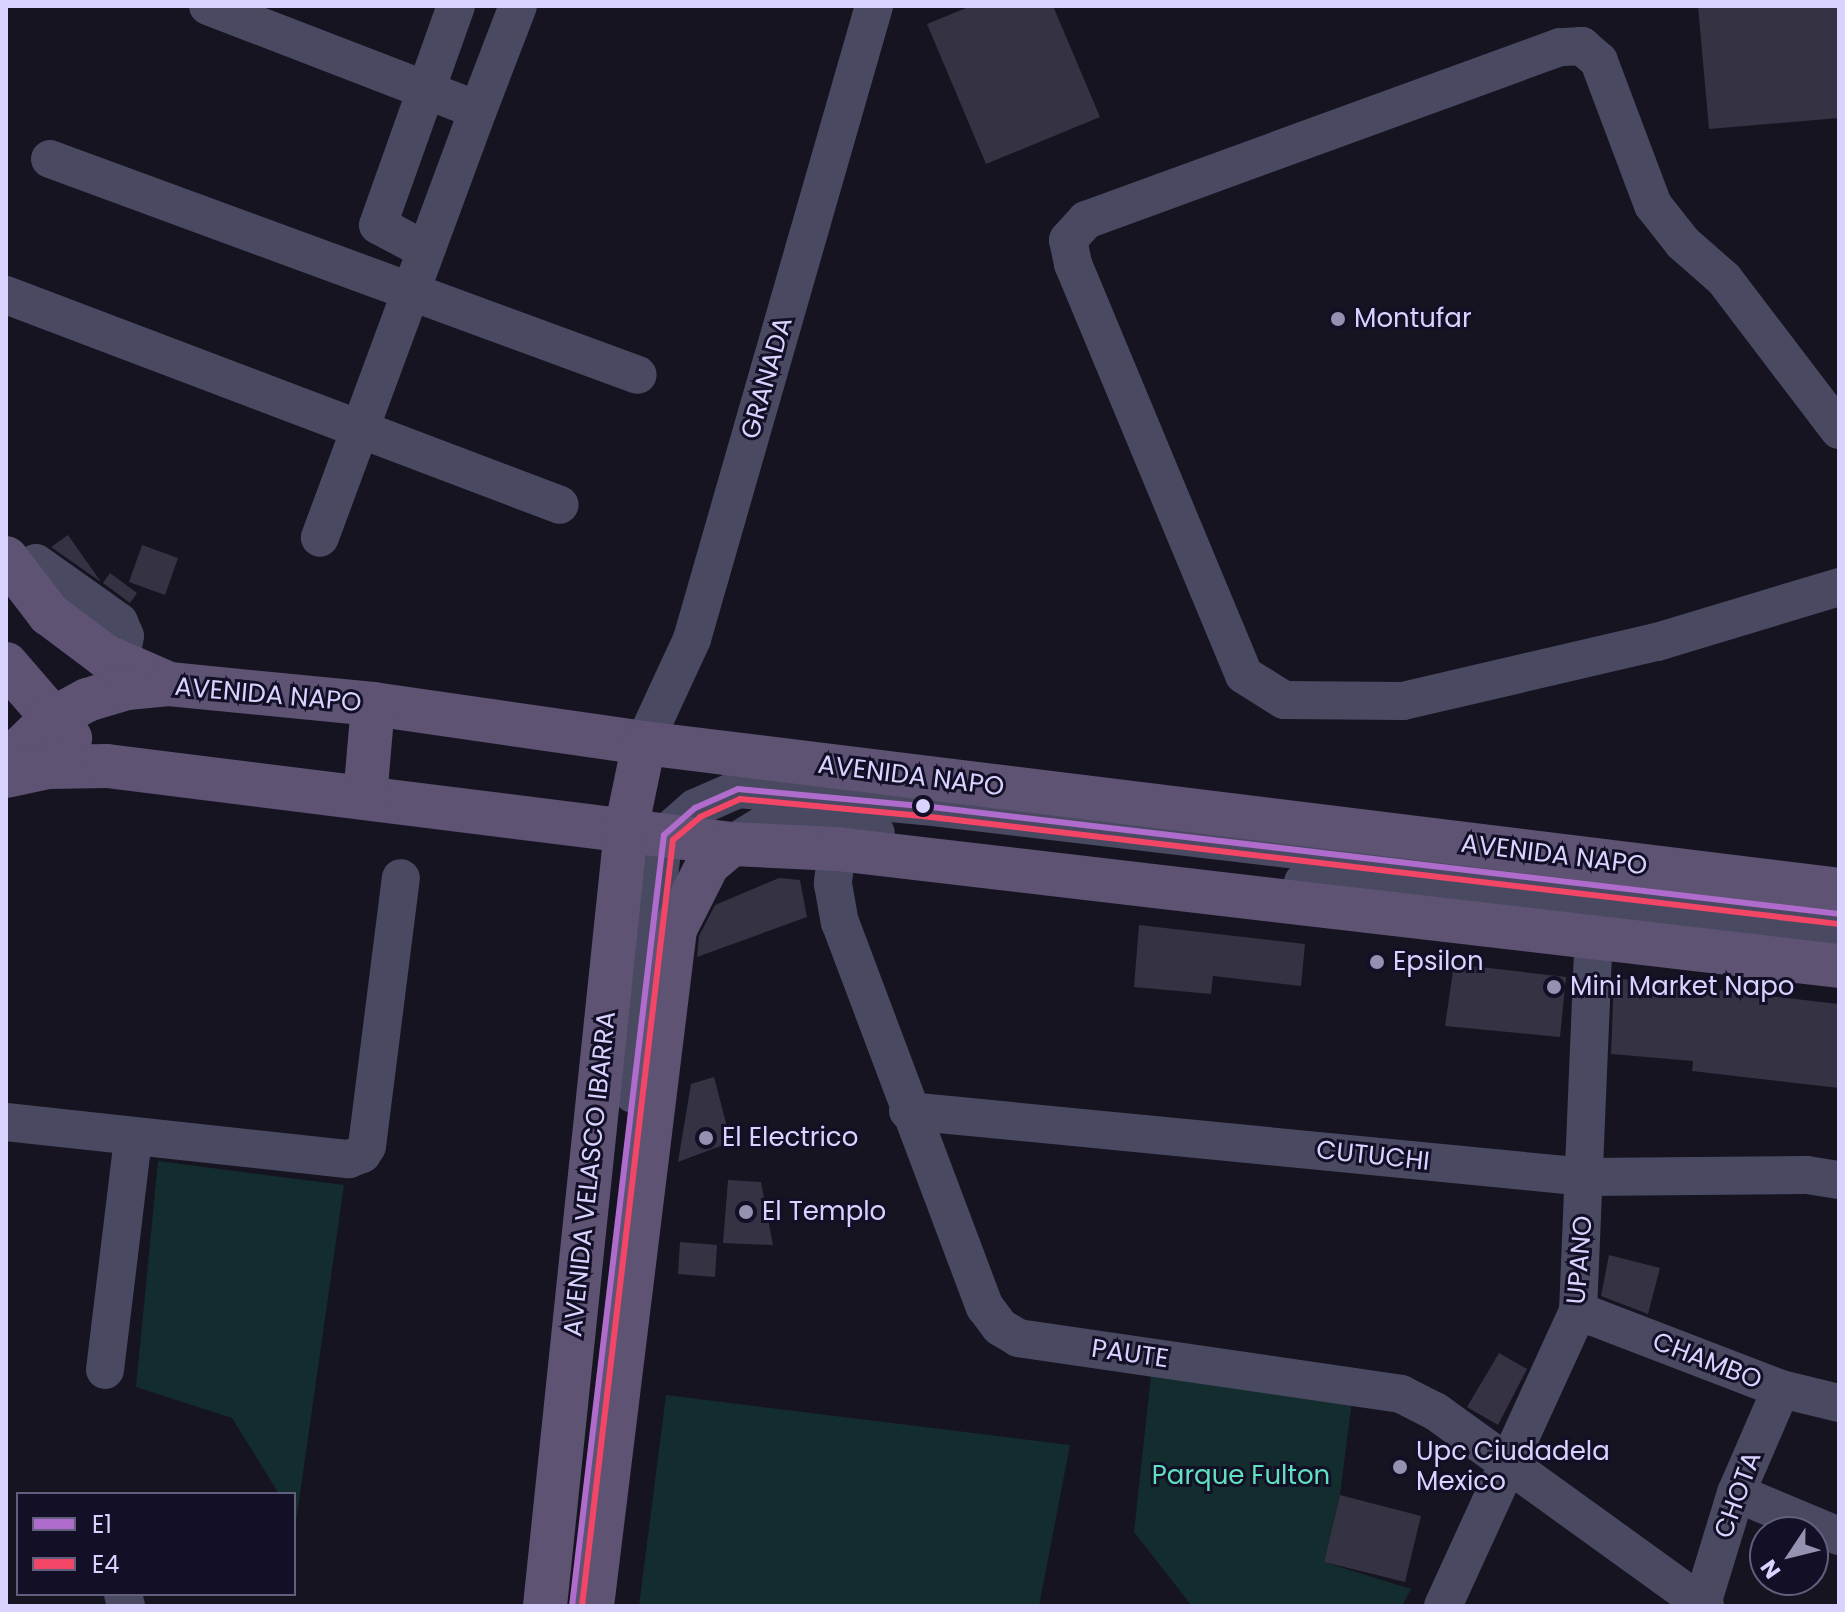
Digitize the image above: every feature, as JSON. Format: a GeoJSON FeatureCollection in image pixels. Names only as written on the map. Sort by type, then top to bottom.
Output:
{"type":"FeatureCollection","features":[{"type":"Feature","properties":{"kind":"main road"},"geometry":{"type":"LineString","coordinates":[[9,564],[49,614],[120,662],[169,684]]}},
{"type":"Feature","properties":{"kind":"main road"},"geometry":{"type":"LineString","coordinates":[[6,664],[50,720],[107,766]]}},
{"type":"Feature","properties":{"kind":"main road","name":"AVENIDA NAPO"},"geometry":{"type":"LineString","coordinates":[[6,763],[50,720],[114,692],[169,684],[373,704],[644,743],[1839,890]]}},
{"type":"Feature","properties":{"kind":"main road"},"geometry":{"type":"LineString","coordinates":[[365,798],[373,704]]}},
{"type":"Feature","properties":{"kind":"main road","name":"AVENIDA VELASCO IBARRA"},"geometry":{"type":"LineString","coordinates":[[545,1606],[645,833],[644,743]]}},
{"type":"Feature","properties":{"kind":"main road"},"geometry":{"type":"LineString","coordinates":[[6,776],[48,767],[107,766],[732,844],[837,849],[1594,934],[1839,966]]}},
{"type":"Feature","properties":{"kind":"main road","name":"AVENIDA VELASCO IBARRA"},"geometry":{"type":"LineString","coordinates":[[592,1606],[675,929],[708,864],[732,844]]}},
{"type":"Feature","properties":{"kind":"street"},"geometry":{"type":"LineString","coordinates":[[208,6],[478,110]]}},
{"type":"Feature","properties":{"kind":"street"},"geometry":{"type":"LineString","coordinates":[[425,250],[378,225],[411,84],[456,6]]}},
{"type":"Feature","properties":{"kind":"street"},"geometry":{"type":"LineString","coordinates":[[320,538],[518,6]]}},
{"type":"Feature","properties":{"kind":"street","name":"GRANADA"},"geometry":{"type":"LineString","coordinates":[[644,743],[692,639],[874,6]]}},
{"type":"Feature","properties":{"kind":"street"},"geometry":{"type":"LineString","coordinates":[[1839,430],[1724,279],[1683,243],[1653,205],[1599,61],[1582,46],[1560,47],[1086,220],[1068,240],[1073,264],[1244,675],[1284,700],[1403,701],[1657,642],[1839,587]]}},
{"type":"Feature","properties":{"kind":"street"},"geometry":{"type":"LineString","coordinates":[[50,159],[409,294],[638,375]]}},
{"type":"Feature","properties":{"kind":"street"},"geometry":{"type":"LineString","coordinates":[[6,295],[560,505]]}},
{"type":"Feature","properties":{"kind":"street"},"geometry":{"type":"LineString","coordinates":[[572,1606],[645,833],[738,789],[1839,914]]}},
{"type":"Feature","properties":{"kind":"street"},"geometry":{"type":"LineString","coordinates":[[732,844],[776,817],[937,843],[1839,943]]}},
{"type":"Feature","properties":{"kind":"street","name":"PAUTE"},"geometry":{"type":"LineString","coordinates":[[837,849],[833,884],[840,922],[908,1111],[985,1307],[1000,1327],[1018,1338],[1401,1394],[1435,1411],[1509,1468],[1704,1605]]}},
{"type":"Feature","properties":{"kind":"street"},"geometry":{"type":"LineString","coordinates":[[6,1122],[349,1159],[362,1154],[401,878]]}},
{"type":"Feature","properties":{"kind":"street","name":"UPANO"},"geometry":{"type":"LineString","coordinates":[[1443,1606],[1509,1468],[1578,1311],[1594,934]]}},
{"type":"Feature","properties":{"kind":"street","name":"CUTUCHI"},"geometry":{"type":"LineString","coordinates":[[908,1111],[1586,1177],[1807,1175],[1839,1180]]}},
{"type":"Feature","properties":{"kind":"street"},"geometry":{"type":"LineString","coordinates":[[105,1370],[133,1137]]}},
{"type":"Feature","properties":{"kind":"street","name":"CHAMBO"},"geometry":{"type":"LineString","coordinates":[[1578,1311],[1781,1389],[1839,1403]]}},
{"type":"Feature","properties":{"kind":"street","name":"CHOTA"},"geometry":{"type":"LineString","coordinates":[[1704,1605],[1736,1493],[1781,1389]]}},
{"type":"Feature","properties":{"kind":"street"},"geometry":{"type":"LineString","coordinates":[[1736,1493],[1839,1536]]}},
{"type":"Feature","properties":{"kind":"green space"},"geometry":{"type":"Polygon","coordinates":[[[158,1161],[344,1185],[296,1522],[296,1492],[278,1492],[232,1418],[136,1387],[158,1161]]]}},
{"type":"Feature","properties":{"kind":"green space","name":"Parque Fulton"},"geometry":{"type":"Polygon","coordinates":[[[1153,1357],[1354,1385],[1340,1495],[1324,1562],[1411,1589],[1402,1606],[1192,1606],[1134,1532],[1153,1357]]]}},
{"type":"Feature","properties":{"kind":"green space"},"geometry":{"type":"Polygon","coordinates":[[[666,1395],[1070,1445],[1039,1606],[639,1606],[666,1395]]]}},
{"type":"Feature","properties":{"kind":"building"},"geometry":{"type":"Polygon","coordinates":[[[971,6],[1053,6],[1100,117],[986,164],[927,24],[971,6]]]}},
{"type":"Feature","properties":{"kind":"building"},"geometry":{"type":"Polygon","coordinates":[[[1698,6],[1839,6],[1839,118],[1709,129],[1698,6]]]}},
{"type":"Feature","properties":{"kind":"building"},"geometry":{"type":"Polygon","coordinates":[[[68,535],[101,582],[51,547],[68,535]]]}},
{"type":"Feature","properties":{"kind":"building"},"geometry":{"type":"Polygon","coordinates":[[[142,545],[178,558],[165,595],[129,582],[142,545]]]}},
{"type":"Feature","properties":{"kind":"building"},"geometry":{"type":"Polygon","coordinates":[[[110,573],[137,593],[130,603],[103,583],[110,573]]]}},
{"type":"Feature","properties":{"kind":"building"},"geometry":{"type":"Polygon","coordinates":[[[779,878],[800,880],[807,917],[697,957],[699,936],[715,905],[779,878]]]}},
{"type":"Feature","properties":{"kind":"building"},"geometry":{"type":"Polygon","coordinates":[[[1139,925],[1305,944],[1301,986],[1213,976],[1211,994],[1134,987],[1139,925]]]}},
{"type":"Feature","properties":{"kind":"building"},"geometry":{"type":"Polygon","coordinates":[[[1454,964],[1566,977],[1560,1037],[1445,1026],[1454,964]]]}},
{"type":"Feature","properties":{"kind":"building"},"geometry":{"type":"Polygon","coordinates":[[[1614,978],[1839,1004],[1839,1088],[1692,1071],[1693,1061],[1611,1054],[1614,978]]]}},
{"type":"Feature","properties":{"kind":"building"},"geometry":{"type":"Polygon","coordinates":[[[714,1077],[731,1142],[678,1162],[691,1084],[714,1077]]]}},
{"type":"Feature","properties":{"kind":"building","name":"El Templo"},"geometry":{"type":"Polygon","coordinates":[[[728,1180],[761,1182],[773,1245],[723,1243],[728,1180]]]}},
{"type":"Feature","properties":{"kind":"building"},"geometry":{"type":"Polygon","coordinates":[[[680,1242],[717,1245],[715,1277],[678,1274],[680,1242]]]}},
{"type":"Feature","properties":{"kind":"building"},"geometry":{"type":"Polygon","coordinates":[[[1609,1255],[1660,1268],[1648,1314],[1601,1296],[1609,1255]]]}},
{"type":"Feature","properties":{"kind":"building"},"geometry":{"type":"Polygon","coordinates":[[[1499,1353],[1527,1369],[1498,1425],[1467,1407],[1499,1353]]]}},
{"type":"Feature","properties":{"kind":"building"},"geometry":{"type":"Polygon","coordinates":[[[1340,1495],[1421,1516],[1405,1582],[1324,1562],[1340,1495]]]}},
{"type":"Feature","properties":{"kind":"transit line","name":"E1"},"geometry":{"type":"LineString","coordinates":[[572,1606],[664,835],[695,808],[738,789],[923,806],[1839,914]]}},
{"type":"Feature","properties":{"kind":"transit line","name":"E4"},"geometry":{"type":"LineString","coordinates":[[582,1606],[673,840],[700,817],[740,799],[922,816],[1838,924]]}},
{"type":"Feature","properties":{"kind":"place","name":"Montufar"},"geometry":{"type":"Point","coordinates":[1338,319]}},
{"type":"Feature","properties":{"kind":"place","name":"Epsilon"},"geometry":{"type":"Point","coordinates":[1377,962]}},
{"type":"Feature","properties":{"kind":"place","name":"Mini Market Napo"},"geometry":{"type":"Point","coordinates":[1554,987]}},
{"type":"Feature","properties":{"kind":"place","name":"El Electrico"},"geometry":{"type":"Point","coordinates":[706,1138]}},
{"type":"Feature","properties":{"kind":"place","name":"El Templo"},"geometry":{"type":"Point","coordinates":[746,1212]}},
{"type":"Feature","properties":{"kind":"place","name":"Upc Ciudadela Mexico"},"geometry":{"type":"Point","coordinates":[1400,1467]}}]}
